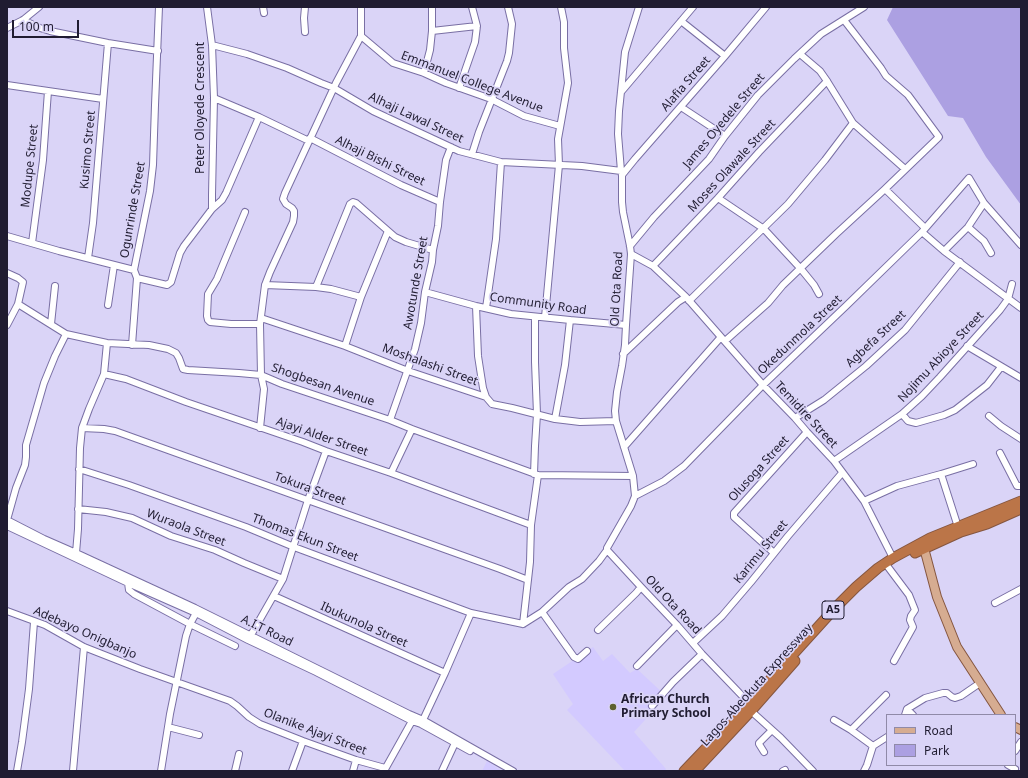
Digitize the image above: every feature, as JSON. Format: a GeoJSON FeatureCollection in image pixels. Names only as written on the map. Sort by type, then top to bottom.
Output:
{"type":"FeatureCollection","features":[{"type":"Feature","properties":{"kind":"highway","name":"Lagos-Abeokuta Expressway"},"geometry":{"type":"LineString","coordinates":[[695,771],[806,640],[856,587],[878,568],[930,538],[1021,501]]}},
{"type":"Feature","properties":{"kind":"highway","name":"Lagos-Abeokuta Expressway"},"geometry":{"type":"LineString","coordinates":[[684,771],[793,663],[867,583],[888,567],[924,548],[961,532],[988,524],[1021,509]]}},
{"type":"Feature","properties":{"kind":"main road"},"geometry":{"type":"LineString","coordinates":[[924,548],[937,597],[957,647],[999,714]]}},
{"type":"Feature","properties":{"kind":"street"},"geometry":{"type":"LineString","coordinates":[[28,7],[34,12]]}},
{"type":"Feature","properties":{"kind":"street"},"geometry":{"type":"LineString","coordinates":[[7,28],[23,20],[39,7]]}},
{"type":"Feature","properties":{"kind":"street","name":"Ogunrinde Street"},"geometry":{"type":"LineString","coordinates":[[132,345],[137,278],[134,270],[154,165],[159,7]]}},
{"type":"Feature","properties":{"kind":"street","name":"Peter Oloyede Crescent"},"geometry":{"type":"LineString","coordinates":[[207,7],[212,45],[214,98],[212,209]]}},
{"type":"Feature","properties":{"kind":"street"},"geometry":{"type":"LineString","coordinates":[[305,7],[304,18],[306,32]]}},
{"type":"Feature","properties":{"kind":"street"},"geometry":{"type":"LineString","coordinates":[[260,428],[264,389],[261,375],[260,321],[265,285],[293,222],[294,210],[286,204],[283,199],[334,88],[361,36],[361,7]]}},
{"type":"Feature","properties":{"kind":"street"},"geometry":{"type":"LineString","coordinates":[[424,73],[430,50],[432,7]]}},
{"type":"Feature","properties":{"kind":"street"},"geometry":{"type":"LineString","coordinates":[[459,88],[475,42],[477,26],[472,7]]}},
{"type":"Feature","properties":{"kind":"street"},"geometry":{"type":"LineString","coordinates":[[472,154],[509,53],[512,24],[508,7]]}},
{"type":"Feature","properties":{"kind":"street"},"geometry":{"type":"LineString","coordinates":[[545,317],[559,165],[558,139],[568,91],[564,48],[564,22],[561,7]]}},
{"type":"Feature","properties":{"kind":"street","name":"Old Ota Road"},"geometry":{"type":"LineString","coordinates":[[635,496],[633,476],[616,421],[616,399],[625,345],[631,254],[622,202],[618,119],[625,52],[639,7]]}},
{"type":"Feature","properties":{"kind":"street"},"geometry":{"type":"LineString","coordinates":[[621,92],[693,7]]}},
{"type":"Feature","properties":{"kind":"street","name":"Alafia Street"},"geometry":{"type":"LineString","coordinates":[[621,173],[681,107],[766,7]]}},
{"type":"Feature","properties":{"kind":"street","name":"James Oyedele Street"},"geometry":{"type":"LineString","coordinates":[[630,246],[654,217],[708,159],[758,95],[821,34],[864,7]]}},
{"type":"Feature","properties":{"kind":"street"},"geometry":{"type":"LineString","coordinates":[[23,20],[50,31],[108,43],[158,51]]}},
{"type":"Feature","properties":{"kind":"street"},"geometry":{"type":"LineString","coordinates":[[624,447],[668,396],[723,339],[768,303],[783,285],[939,137],[908,95],[886,76],[844,20]]}},
{"type":"Feature","properties":{"kind":"street"},"geometry":{"type":"LineString","coordinates":[[681,21],[725,56]]}},
{"type":"Feature","properties":{"kind":"street"},"geometry":{"type":"LineString","coordinates":[[432,31],[477,26]]}},
{"type":"Feature","properties":{"kind":"street","name":"Emmanuel College Avenue"},"geometry":{"type":"LineString","coordinates":[[361,36],[393,63],[424,73],[446,83],[491,99],[524,116],[560,126]]}},
{"type":"Feature","properties":{"kind":"street","name":"Kusimo Street"},"geometry":{"type":"LineString","coordinates":[[88,258],[108,43]]}},
{"type":"Feature","properties":{"kind":"street","name":"Alhaji Lawal Street"},"geometry":{"type":"LineString","coordinates":[[212,45],[247,54],[287,68],[334,88],[373,111],[459,151],[501,162],[582,166],[621,173]]}},
{"type":"Feature","properties":{"kind":"street"},"geometry":{"type":"LineString","coordinates":[[800,54],[820,71],[853,123],[905,169]]}},
{"type":"Feature","properties":{"kind":"street","name":"Moses Olawale Street"},"geometry":{"type":"LineString","coordinates":[[653,266],[827,81]]}},
{"type":"Feature","properties":{"kind":"street"},"geometry":{"type":"LineString","coordinates":[[7,85],[103,99]]}},
{"type":"Feature","properties":{"kind":"street","name":"Modupe Street"},"geometry":{"type":"LineString","coordinates":[[32,243],[43,160],[48,91]]}},
{"type":"Feature","properties":{"kind":"street","name":"Alhaji Bishi Street"},"geometry":{"type":"LineString","coordinates":[[214,98],[310,140],[401,185],[440,202]]}},
{"type":"Feature","properties":{"kind":"street"},"geometry":{"type":"LineString","coordinates":[[681,107],[725,136]]}},
{"type":"Feature","properties":{"kind":"street"},"geometry":{"type":"LineString","coordinates":[[137,278],[165,285],[171,282],[180,253],[184,246],[212,209],[222,200],[226,193],[259,117]]}},
{"type":"Feature","properties":{"kind":"street"},"geometry":{"type":"LineString","coordinates":[[623,354],[678,302],[687,299],[788,204],[825,160],[853,123]]}},
{"type":"Feature","properties":{"kind":"street","name":"Awotunde Street"},"geometry":{"type":"LineString","coordinates":[[390,420],[408,370],[421,323],[425,292],[438,226],[446,160],[451,147]]}},
{"type":"Feature","properties":{"kind":"street"},"geometry":{"type":"LineString","coordinates":[[486,308],[496,239],[501,162]]}},
{"type":"Feature","properties":{"kind":"street","name":"Okedunmola Street"},"geometry":{"type":"LineString","coordinates":[[635,496],[664,481],[684,466],[763,384],[846,306],[923,230],[969,178],[984,202]]}},
{"type":"Feature","properties":{"kind":"street"},"geometry":{"type":"LineString","coordinates":[[885,189],[944,251],[1021,308]]}},
{"type":"Feature","properties":{"kind":"street"},"geometry":{"type":"LineString","coordinates":[[718,198],[764,228],[801,269],[814,285],[818,294]]}},
{"type":"Feature","properties":{"kind":"street"},"geometry":{"type":"LineString","coordinates":[[316,287],[350,204],[353,202],[400,240],[433,250]]}},
{"type":"Feature","properties":{"kind":"street"},"geometry":{"type":"LineString","coordinates":[[944,251],[968,226],[984,202],[1021,245]]}},
{"type":"Feature","properties":{"kind":"street","name":"Moshalashi Street"},"geometry":{"type":"LineString","coordinates":[[245,212],[222,268],[208,294],[207,316],[210,322],[231,324],[260,321],[345,346],[486,397],[492,404],[555,419],[580,422],[616,421]]}},
{"type":"Feature","properties":{"kind":"street"},"geometry":{"type":"LineString","coordinates":[[968,226],[984,241],[992,253]]}},
{"type":"Feature","properties":{"kind":"street"},"geometry":{"type":"LineString","coordinates":[[345,346],[361,297],[388,231]]}},
{"type":"Feature","properties":{"kind":"street"},"geometry":{"type":"LineString","coordinates":[[7,236],[134,270]]}},
{"type":"Feature","properties":{"kind":"street","name":"Temidire Street"},"geometry":{"type":"LineString","coordinates":[[631,254],[653,266],[687,299],[834,461],[864,501],[893,558]]}},
{"type":"Feature","properties":{"kind":"street","name":"Agbefa Street"},"geometry":{"type":"LineString","coordinates":[[795,418],[824,400],[866,366],[905,330],[960,262]]}},
{"type":"Feature","properties":{"kind":"street"},"geometry":{"type":"LineString","coordinates":[[108,305],[114,265]]}},
{"type":"Feature","properties":{"kind":"street"},"geometry":{"type":"LineString","coordinates":[[7,273],[23,282],[18,304],[7,325]]}},
{"type":"Feature","properties":{"kind":"street","name":"Nojimu Abioye Street"},"geometry":{"type":"LineString","coordinates":[[834,461],[902,414],[931,386],[1000,310],[1008,299],[1012,284]]}},
{"type":"Feature","properties":{"kind":"street"},"geometry":{"type":"LineString","coordinates":[[265,285],[316,287],[332,289],[361,297]]}},
{"type":"Feature","properties":{"kind":"street"},"geometry":{"type":"LineString","coordinates":[[51,324],[55,286]]}},
{"type":"Feature","properties":{"kind":"street","name":"Community Road"},"geometry":{"type":"LineString","coordinates":[[425,292],[511,314],[626,325]]}},
{"type":"Feature","properties":{"kind":"street","name":"Shogbesan Avenue"},"geometry":{"type":"LineString","coordinates":[[18,304],[66,334],[108,343],[168,349],[176,354],[183,369],[261,375],[282,384],[390,420],[536,475],[633,476]]}},
{"type":"Feature","properties":{"kind":"street"},"geometry":{"type":"LineString","coordinates":[[476,306],[478,356],[482,388],[486,397]]}},
{"type":"Feature","properties":{"kind":"street"},"geometry":{"type":"LineString","coordinates":[[523,624],[530,562],[531,525],[536,475],[535,446],[537,414],[535,317]]}},
{"type":"Feature","properties":{"kind":"street"},"geometry":{"type":"LineString","coordinates":[[555,419],[565,365],[570,320]]}},
{"type":"Feature","properties":{"kind":"street"},"geometry":{"type":"LineString","coordinates":[[7,520],[16,488],[25,465],[26,445],[44,383],[66,334]]}},
{"type":"Feature","properties":{"kind":"street"},"geometry":{"type":"LineString","coordinates":[[76,553],[82,428],[104,374],[108,343]]}},
{"type":"Feature","properties":{"kind":"street"},"geometry":{"type":"LineString","coordinates":[[967,346],[1021,378]]}},
{"type":"Feature","properties":{"kind":"street"},"geometry":{"type":"LineString","coordinates":[[902,414],[908,421],[916,423],[944,415],[955,410],[987,385],[1001,367]]}},
{"type":"Feature","properties":{"kind":"street","name":"Ajayi Alder Street"},"geometry":{"type":"LineString","coordinates":[[104,374],[126,379],[186,402],[391,473],[531,525]]}},
{"type":"Feature","properties":{"kind":"street"},"geometry":{"type":"LineString","coordinates":[[989,416],[1021,439]]}},
{"type":"Feature","properties":{"kind":"street","name":"Tokura Street"},"geometry":{"type":"LineString","coordinates":[[82,428],[115,431],[528,580]]}},
{"type":"Feature","properties":{"kind":"street"},"geometry":{"type":"LineString","coordinates":[[391,473],[412,429]]}},
{"type":"Feature","properties":{"kind":"street","name":"Olusoga Street"},"geometry":{"type":"LineString","coordinates":[[774,553],[734,517],[734,513],[807,432]]}},
{"type":"Feature","properties":{"kind":"street"},"geometry":{"type":"LineString","coordinates":[[251,635],[283,579],[308,500],[326,451]]}},
{"type":"Feature","properties":{"kind":"street"},"geometry":{"type":"LineString","coordinates":[[1000,453],[1017,486],[1021,486]]}},
{"type":"Feature","properties":{"kind":"street"},"geometry":{"type":"LineString","coordinates":[[864,501],[897,486],[973,464]]}},
{"type":"Feature","properties":{"kind":"street","name":"Thomas Ekun Street"},"geometry":{"type":"LineString","coordinates":[[79,469],[130,485],[239,524],[294,547],[471,613],[523,624]]}},
{"type":"Feature","properties":{"kind":"street","name":"Karimu Street"},"geometry":{"type":"LineString","coordinates":[[693,643],[722,616],[842,473]]}},
{"type":"Feature","properties":{"kind":"street"},"geometry":{"type":"LineString","coordinates":[[941,474],[958,527]]}},
{"type":"Feature","properties":{"kind":"street"},"geometry":{"type":"LineString","coordinates":[[523,624],[542,612],[569,587],[582,579],[599,561],[607,550],[606,548],[631,506],[635,496]]}},
{"type":"Feature","properties":{"kind":"street","name":"Wuraola Street"},"geometry":{"type":"LineString","coordinates":[[78,509],[106,512],[132,518],[172,536],[215,550],[283,579]]}},
{"type":"Feature","properties":{"kind":"street","name":"A.I.T Road"},"geometry":{"type":"LineString","coordinates":[[7,520],[44,539],[195,608],[424,720],[455,743],[504,771]]}},
{"type":"Feature","properties":{"kind":"street","name":"A.I.T Road"},"geometry":{"type":"LineString","coordinates":[[7,527],[196,613],[412,721],[441,732],[513,771]]}},
{"type":"Feature","properties":{"kind":"street","name":"Old Ota Road"},"geometry":{"type":"LineString","coordinates":[[607,550],[677,625],[750,707],[813,771]]}},
{"type":"Feature","properties":{"kind":"street"},"geometry":{"type":"LineString","coordinates":[[888,567],[909,595],[915,610],[910,620],[913,627],[894,661]]}},
{"type":"Feature","properties":{"kind":"street"},"geometry":{"type":"LineString","coordinates":[[128,583],[128,587],[131,592],[190,624],[235,646]]}},
{"type":"Feature","properties":{"kind":"street"},"geometry":{"type":"LineString","coordinates":[[598,630],[636,594],[641,587]]}},
{"type":"Feature","properties":{"kind":"street"},"geometry":{"type":"LineString","coordinates":[[995,603],[1021,589]]}},
{"type":"Feature","properties":{"kind":"street","name":"Ibukunola Street"},"geometry":{"type":"LineString","coordinates":[[274,596],[445,674]]}},
{"type":"Feature","properties":{"kind":"street","name":"Adebayo Onigbanjo"},"geometry":{"type":"LineString","coordinates":[[7,611],[44,625],[84,647],[176,682]]}},
{"type":"Feature","properties":{"kind":"street"},"geometry":{"type":"LineString","coordinates":[[542,612],[574,657],[578,659],[587,651]]}},
{"type":"Feature","properties":{"kind":"street"},"geometry":{"type":"LineString","coordinates":[[161,771],[176,682],[186,636],[196,613]]}},
{"type":"Feature","properties":{"kind":"street"},"geometry":{"type":"LineString","coordinates":[[424,720],[471,613]]}},
{"type":"Feature","properties":{"kind":"street"},"geometry":{"type":"LineString","coordinates":[[17,771],[29,689],[34,622]]}},
{"type":"Feature","properties":{"kind":"street"},"geometry":{"type":"LineString","coordinates":[[637,666],[677,625]]}},
{"type":"Feature","properties":{"kind":"street"},"geometry":{"type":"LineString","coordinates":[[217,637],[222,627]]}},
{"type":"Feature","properties":{"kind":"street"},"geometry":{"type":"LineString","coordinates":[[73,771],[84,647]]}},
{"type":"Feature","properties":{"kind":"street"},"geometry":{"type":"LineString","coordinates":[[652,706],[673,682],[702,654]]}},
{"type":"Feature","properties":{"kind":"street","name":"Olanike Ajayi Street"},"geometry":{"type":"LineString","coordinates":[[176,682],[230,701],[260,724],[384,770]]}},
{"type":"Feature","properties":{"kind":"street"},"geometry":{"type":"LineString","coordinates":[[906,712],[925,698],[947,693],[955,698],[961,696],[980,683]]}},
{"type":"Feature","properties":{"kind":"street"},"geometry":{"type":"LineString","coordinates":[[851,730],[886,695]]}},
{"type":"Feature","properties":{"kind":"street"},"geometry":{"type":"LineString","coordinates":[[834,720],[873,746]]}},
{"type":"Feature","properties":{"kind":"street"},"geometry":{"type":"LineString","coordinates":[[384,770],[412,721]]}},
{"type":"Feature","properties":{"kind":"street"},"geometry":{"type":"LineString","coordinates":[[168,727],[199,735]]}},
{"type":"Feature","properties":{"kind":"street"},"geometry":{"type":"LineString","coordinates":[[764,752],[759,743],[772,730]]}},
{"type":"Feature","properties":{"kind":"street"},"geometry":{"type":"LineString","coordinates":[[864,771],[873,746],[886,738]]}},
{"type":"Feature","properties":{"kind":"street"},"geometry":{"type":"LineString","coordinates":[[292,771],[303,741]]}},
{"type":"Feature","properties":{"kind":"street"},"geometry":{"type":"LineString","coordinates":[[442,771],[455,743]]}},
{"type":"Feature","properties":{"kind":"street"},"geometry":{"type":"LineString","coordinates":[[235,771],[239,754]]}},
{"type":"Feature","properties":{"kind":"street"},"geometry":{"type":"LineString","coordinates":[[353,771],[356,760]]}},
{"type":"Feature","properties":{"kind":"shaded area","name":"African Church Primary School"},"geometry":{"type":"Polygon","coordinates":[[[593,647],[603,661],[612,654],[630,673],[637,669],[665,695],[655,709],[634,732],[666,769],[665,771],[625,771],[567,710],[573,704],[553,674],[593,647]]]}},
{"type":"Feature","properties":{"kind":"shaded area"},"geometry":{"type":"Polygon","coordinates":[[[487,761],[502,771],[482,771],[487,761]]]}},
{"type":"Feature","properties":{"kind":"green space"},"geometry":{"type":"Polygon","coordinates":[[[893,7],[1021,7],[1021,205],[986,157],[963,118],[948,116],[887,20],[893,7]]]}},
{"type":"Feature","properties":{"kind":"place","name":"African Church Primary School"},"geometry":{"type":"Point","coordinates":[613,707]}}]}
